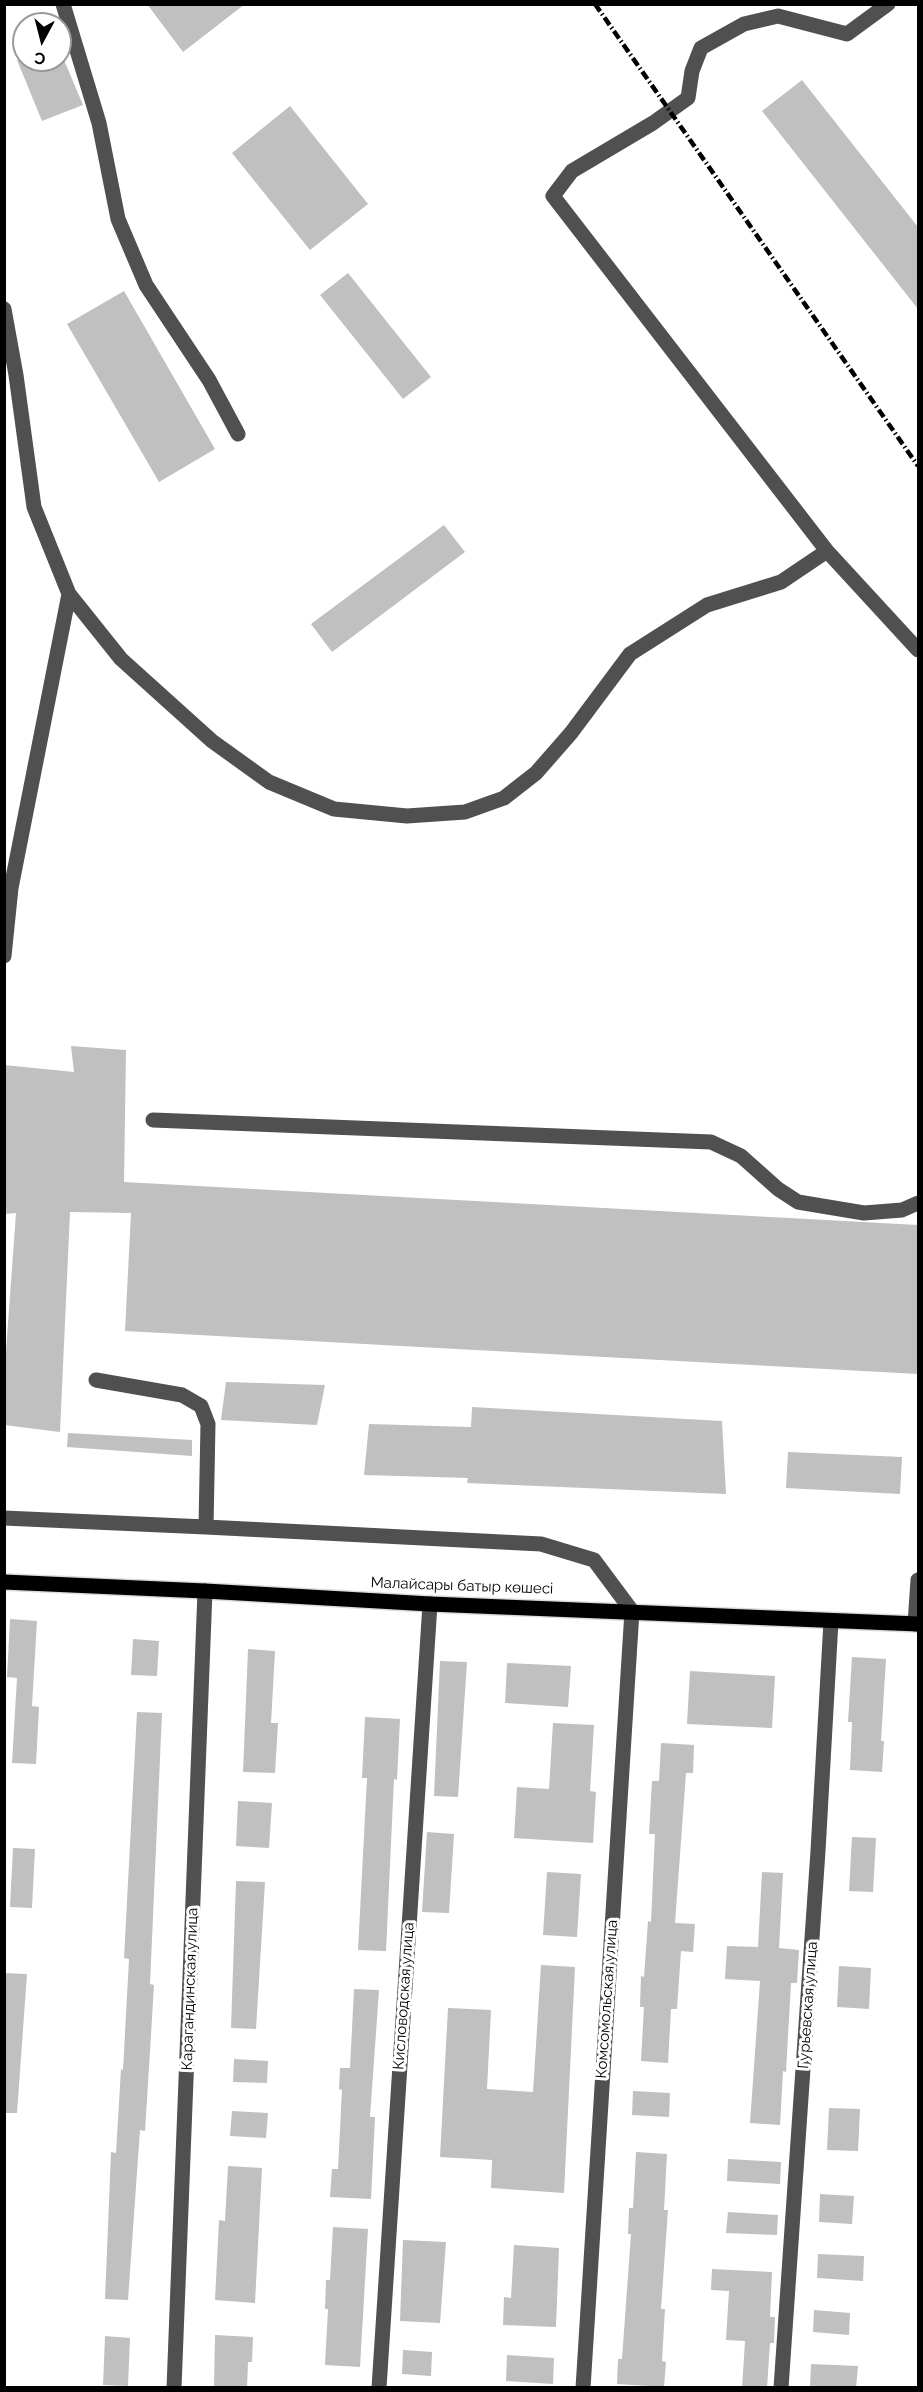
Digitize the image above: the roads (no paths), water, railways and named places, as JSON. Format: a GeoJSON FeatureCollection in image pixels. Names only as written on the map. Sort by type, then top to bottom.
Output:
{"type":"FeatureCollection","features":[{"type":"Feature","properties":{"kind":"main road","name":"Малайсары батыр көшесі"},"geometry":{"type":"LineString","coordinates":[[4,1582],[430,1604],[917,1624]]}},
{"type":"Feature","properties":{"kind":"street"},"geometry":{"type":"LineString","coordinates":[[63,4],[99,123],[118,219],[146,285],[209,380],[238,434]]}},
{"type":"Feature","properties":{"kind":"street"},"geometry":{"type":"LineString","coordinates":[[888,4],[847,34],[778,15],[744,24],[700,48],[692,71],[688,98],[653,123],[572,171],[553,196],[827,551],[918,650]]}},
{"type":"Feature","properties":{"kind":"street"},"geometry":{"type":"LineString","coordinates":[[4,309],[16,375],[34,507],[69,594],[121,659],[212,741],[269,782],[334,809],[407,816],[465,812],[504,798],[536,773],[571,733],[630,654],[707,605],[781,582],[827,551]]}},
{"type":"Feature","properties":{"kind":"street"},"geometry":{"type":"LineString","coordinates":[[4,956],[10,888],[69,594]]}},
{"type":"Feature","properties":{"kind":"street"},"geometry":{"type":"LineString","coordinates":[[153,1120],[711,1142],[741,1156],[778,1189],[798,1202],[864,1213],[902,1210],[918,1203]]}},
{"type":"Feature","properties":{"kind":"street"},"geometry":{"type":"LineString","coordinates":[[96,1380],[183,1395],[201,1406],[208,1424],[206,1527]]}},
{"type":"Feature","properties":{"kind":"street"},"geometry":{"type":"LineString","coordinates":[[4,1518],[541,1544],[594,1560],[632,1611]]}},
{"type":"Feature","properties":{"kind":"street"},"geometry":{"type":"LineString","coordinates":[[917,1624],[918,1580]]}},
{"type":"Feature","properties":{"kind":"street","name":"Карагандинская улица"},"geometry":{"type":"LineString","coordinates":[[174,2388],[205,1591]]}},
{"type":"Feature","properties":{"kind":"street","name":"Кисловодская улица"},"geometry":{"type":"LineString","coordinates":[[379,2388],[430,1604]]}},
{"type":"Feature","properties":{"kind":"street","name":"Комсомольская улица"},"geometry":{"type":"LineString","coordinates":[[583,2388],[632,1611]]}},
{"type":"Feature","properties":{"kind":"street","name":"Гурьевская улица"},"geometry":{"type":"LineString","coordinates":[[781,2388],[818,1851],[831,1621]]}},
{"type":"Feature","properties":{"kind":"railway"},"geometry":{"type":"LineString","coordinates":[[595,4],[918,466]]}}]}
